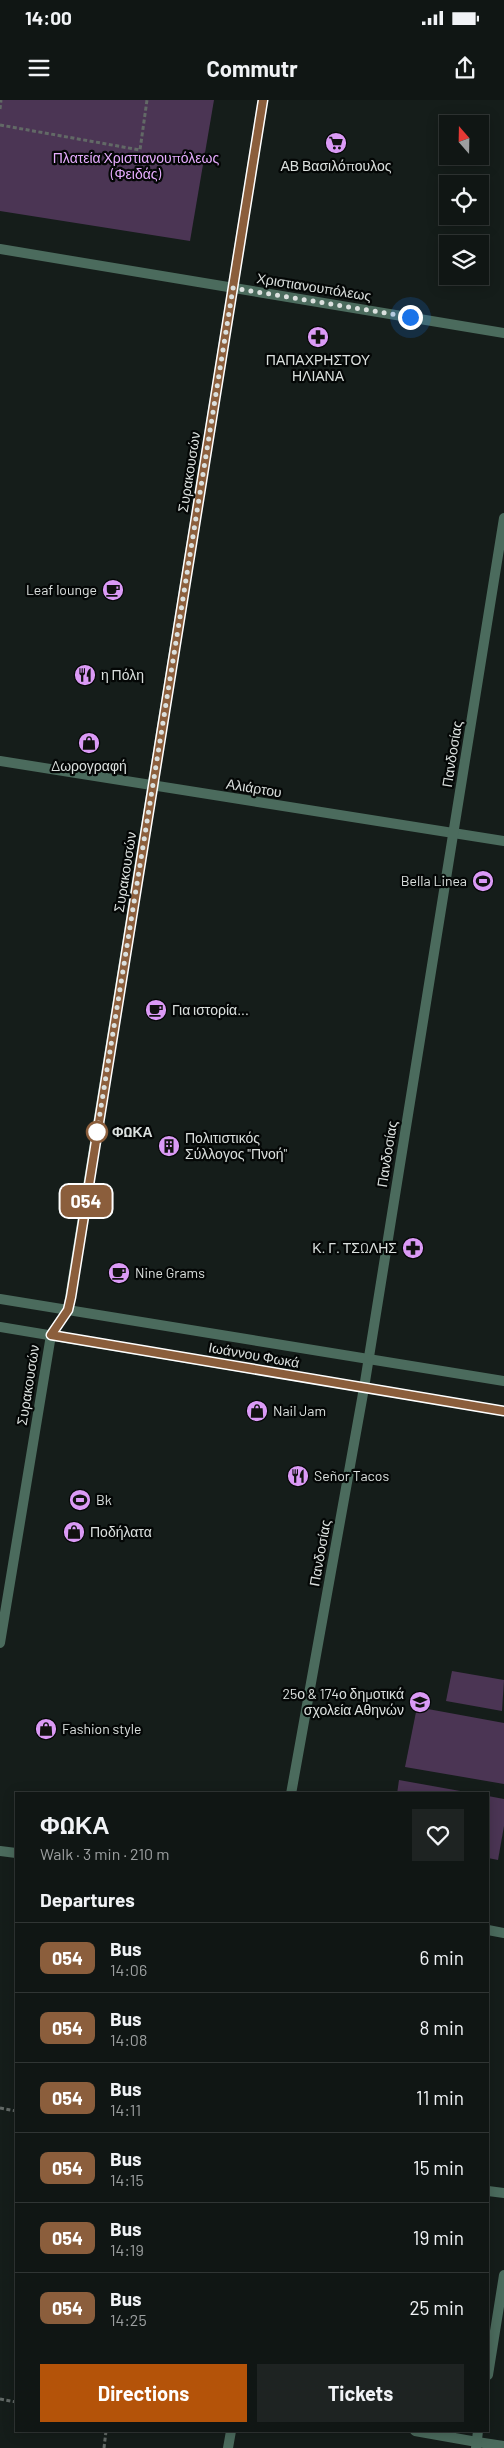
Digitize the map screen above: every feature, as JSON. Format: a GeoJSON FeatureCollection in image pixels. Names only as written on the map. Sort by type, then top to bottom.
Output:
{"type":"FeatureCollection","features":[{"type":"Feature","properties":{"kind":"street","name":"Συρακουσών"},"geometry":{"type":"LineString","coordinates":[[0,1643],[51,1335],[68,1310],[263,100]]}},
{"type":"Feature","properties":{"kind":"street","name":"Χριστιανουπόλεως"},"geometry":{"type":"LineString","coordinates":[[0,249],[504,333]]}},
{"type":"Feature","properties":{"kind":"street","name":"Πανδοσίας"},"geometry":{"type":"LineString","coordinates":[[292,1792],[364,1388],[504,518]]}},
{"type":"Feature","properties":{"kind":"street","name":"Αλιάρτου"},"geometry":{"type":"LineString","coordinates":[[0,762],[504,841]]}},
{"type":"Feature","properties":{"kind":"street","name":"Ιωάννου Φωκά"},"geometry":{"type":"LineString","coordinates":[[0,1299],[504,1381]]}},
{"type":"Feature","properties":{"kind":"street","name":"Ιωάννου Φωκά"},"geometry":{"type":"LineString","coordinates":[[0,1326],[504,1411]]}},
{"type":"Feature","properties":{"kind":"street"},"geometry":{"type":"LineString","coordinates":[[0,1851],[15,1853]]}},
{"type":"Feature","properties":{"kind":"street"},"geometry":{"type":"LineString","coordinates":[[489,1930],[504,1933]]}},
{"type":"Feature","properties":{"kind":"street"},"geometry":{"type":"LineString","coordinates":[[489,2191],[504,2194]]}},
{"type":"Feature","properties":{"kind":"street"},"geometry":{"type":"LineString","coordinates":[[489,2369],[504,2274]]}},
{"type":"Feature","properties":{"kind":"street"},"geometry":{"type":"LineString","coordinates":[[228,2448],[232,2432]]}},
{"type":"Feature","properties":{"kind":"street"},"geometry":{"type":"LineString","coordinates":[[422,2432],[504,2446]]}},
{"type":"Feature","properties":{"kind":"path"},"geometry":{"type":"LineString","coordinates":[[0,109],[1,100]]}},
{"type":"Feature","properties":{"kind":"path"},"geometry":{"type":"LineString","coordinates":[[0,125],[140,150],[148,100]]}},
{"type":"Feature","properties":{"kind":"path"},"geometry":{"type":"LineString","coordinates":[[0,2108],[15,2111]]}},
{"type":"Feature","properties":{"kind":"path"},"geometry":{"type":"LineString","coordinates":[[0,2399],[15,2402]]}},
{"type":"Feature","properties":{"kind":"path"},"geometry":{"type":"LineString","coordinates":[[104,2448],[106,2432]]}},
{"type":"Feature","properties":{"kind":"green space","name":"Πλατεία Χριστιανουπόλεως (Φειδάς)"},"geometry":{"type":"Polygon","coordinates":[[[0,100],[214,100],[190,241],[0,211],[0,100]]]}},
{"type":"Feature","properties":{"kind":"green space"},"geometry":{"type":"Polygon","coordinates":[[[452,1671],[504,1680],[502,1711],[446,1701],[452,1671]]]}},
{"type":"Feature","properties":{"kind":"green space"},"geometry":{"type":"Polygon","coordinates":[[[417,1707],[504,1723],[504,1784],[405,1767],[417,1707]]]}},
{"type":"Feature","properties":{"kind":"green space"},"geometry":{"type":"Polygon","coordinates":[[[399,1780],[466,1792],[397,1792],[399,1780]]]}},
{"type":"Feature","properties":{"kind":"green space"},"geometry":{"type":"Polygon","coordinates":[[[489,1796],[504,1799],[504,1826],[498,1860],[489,1858],[489,1796]]]}},
{"type":"Feature","properties":{"kind":"bus line","name":"054"},"geometry":{"type":"LineString","coordinates":[[263,100],[71,1297],[68,1310],[51,1335],[504,1411]]}},
{"type":"Feature","properties":{"kind":"place","name":"ΑΒ Βασιλόπουλος"},"geometry":{"type":"Point","coordinates":[336,143]}},
{"type":"Feature","properties":{"kind":"place","name":"ΠΑΠΑΧΡΗΣΤΟΥ ΗΛΙΑΝΑ"},"geometry":{"type":"Point","coordinates":[318,337]}},
{"type":"Feature","properties":{"kind":"place","name":"Leaf lounge"},"geometry":{"type":"Point","coordinates":[113,590]}},
{"type":"Feature","properties":{"kind":"place","name":"η Πόλη"},"geometry":{"type":"Point","coordinates":[85,675]}},
{"type":"Feature","properties":{"kind":"place","name":"Δωρογραφή"},"geometry":{"type":"Point","coordinates":[89,743]}},
{"type":"Feature","properties":{"kind":"place","name":"Bella Linea"},"geometry":{"type":"Point","coordinates":[483,881]}},
{"type":"Feature","properties":{"kind":"place","name":"Για ιστορία..."},"geometry":{"type":"Point","coordinates":[156,1010]}},
{"type":"Feature","properties":{"kind":"place","name":"ΦΩΚΑ"},"geometry":{"type":"Point","coordinates":[97,1132]}},
{"type":"Feature","properties":{"kind":"place","name":"Πολιτιστικός Σύλλογος \"Πνοή\""},"geometry":{"type":"Point","coordinates":[169,1146]}},
{"type":"Feature","properties":{"kind":"place","name":"Κ. Γ. ΤΣΩΛΗΣ"},"geometry":{"type":"Point","coordinates":[413,1248]}},
{"type":"Feature","properties":{"kind":"place","name":"Nine Grams"},"geometry":{"type":"Point","coordinates":[119,1273]}},
{"type":"Feature","properties":{"kind":"place","name":"Nail Jam"},"geometry":{"type":"Point","coordinates":[257,1411]}},
{"type":"Feature","properties":{"kind":"place","name":"Señor Tacos"},"geometry":{"type":"Point","coordinates":[298,1476]}},
{"type":"Feature","properties":{"kind":"place","name":"Bk"},"geometry":{"type":"Point","coordinates":[80,1500]}},
{"type":"Feature","properties":{"kind":"place","name":"Ποδήλατα"},"geometry":{"type":"Point","coordinates":[74,1532]}},
{"type":"Feature","properties":{"kind":"place","name":"25ο & 174ο δημοτικά σχολεία Αθηνών"},"geometry":{"type":"Point","coordinates":[420,1702]}},
{"type":"Feature","properties":{"kind":"place","name":"Fashion style"},"geometry":{"type":"Point","coordinates":[46,1729]}},
{"type":"Feature","properties":{"kind":"route"},"geometry":{"type":"LineString","coordinates":[[97,1132],[233,288],[410,317]]}}]}
